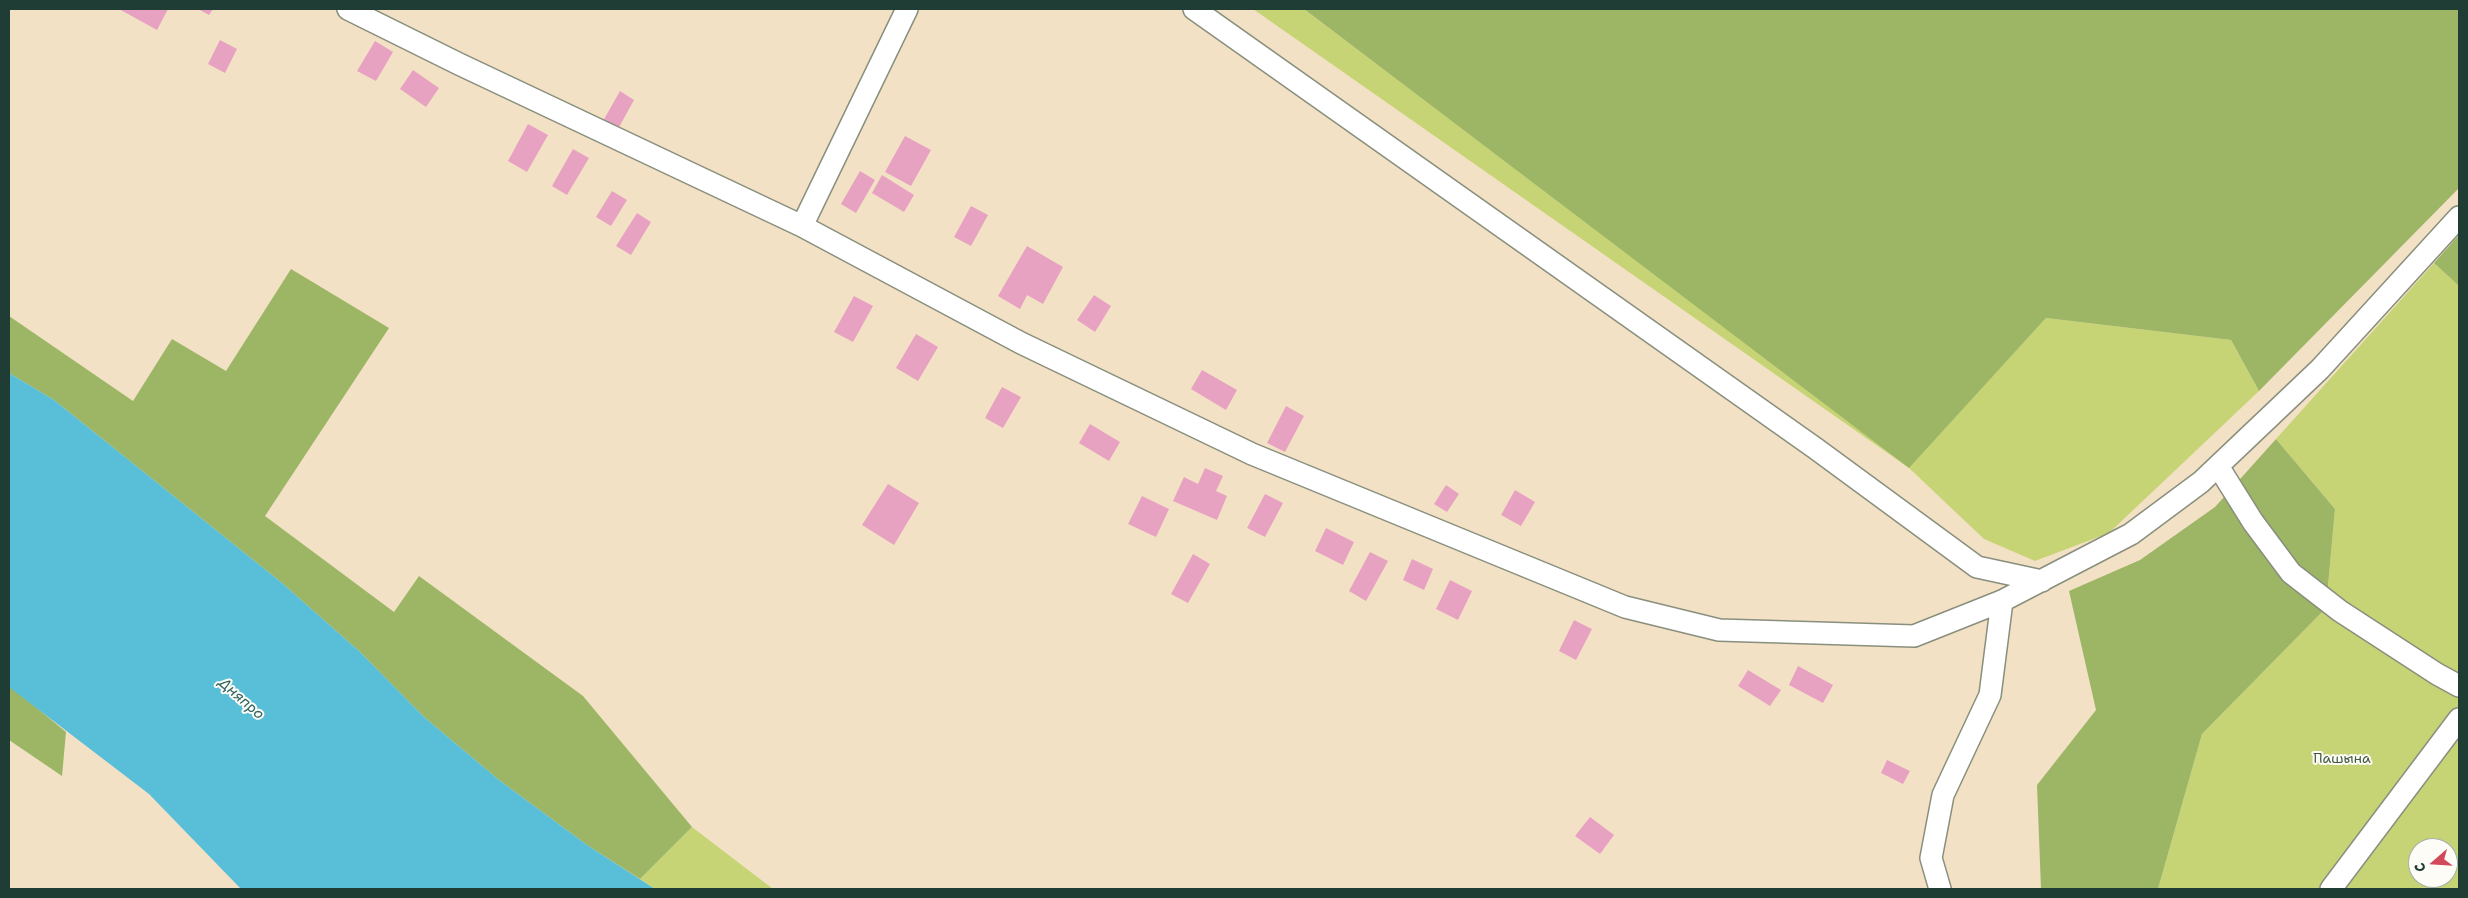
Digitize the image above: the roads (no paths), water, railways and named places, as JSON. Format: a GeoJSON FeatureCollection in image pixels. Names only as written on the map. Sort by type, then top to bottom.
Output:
{"type":"FeatureCollection","features":[{"type":"Feature","properties":{"kind":"street"},"geometry":{"type":"LineString","coordinates":[[348,9],[459,64],[802,226],[1021,343],[1252,454],[1625,607],[1719,630],[1914,636],[2002,601],[2131,534],[2201,482],[2320,370],[2459,217]]}},
{"type":"Feature","properties":{"kind":"street"},"geometry":{"type":"LineString","coordinates":[[802,226],[908,9]]}},
{"type":"Feature","properties":{"kind":"street"},"geometry":{"type":"LineString","coordinates":[[1194,9],[1815,448],[1977,567],[2042,581]]}},
{"type":"Feature","properties":{"kind":"street"},"geometry":{"type":"LineString","coordinates":[[2218,466],[2254,522],[2291,574],[2340,611],[2436,674],[2459,686]]}},
{"type":"Feature","properties":{"kind":"street"},"geometry":{"type":"LineString","coordinates":[[1940,889],[1931,858],[1943,795],[1990,694],[2002,601]]}},
{"type":"Feature","properties":{"kind":"street"},"geometry":{"type":"LineString","coordinates":[[2331,889],[2459,719]]}},
{"type":"Feature","properties":{"kind":"water","name":"Дняпро"},"geometry":{"type":"Polygon","coordinates":[[[9,373],[54,400],[282,583],[360,652],[424,717],[499,780],[587,845],[655,889],[241,889],[149,794],[9,687],[9,373]]]}},
{"type":"Feature","properties":{"kind":"park label","name":"Пашына"},"geometry":{"type":"Point","coordinates":[2342,759]}}]}
